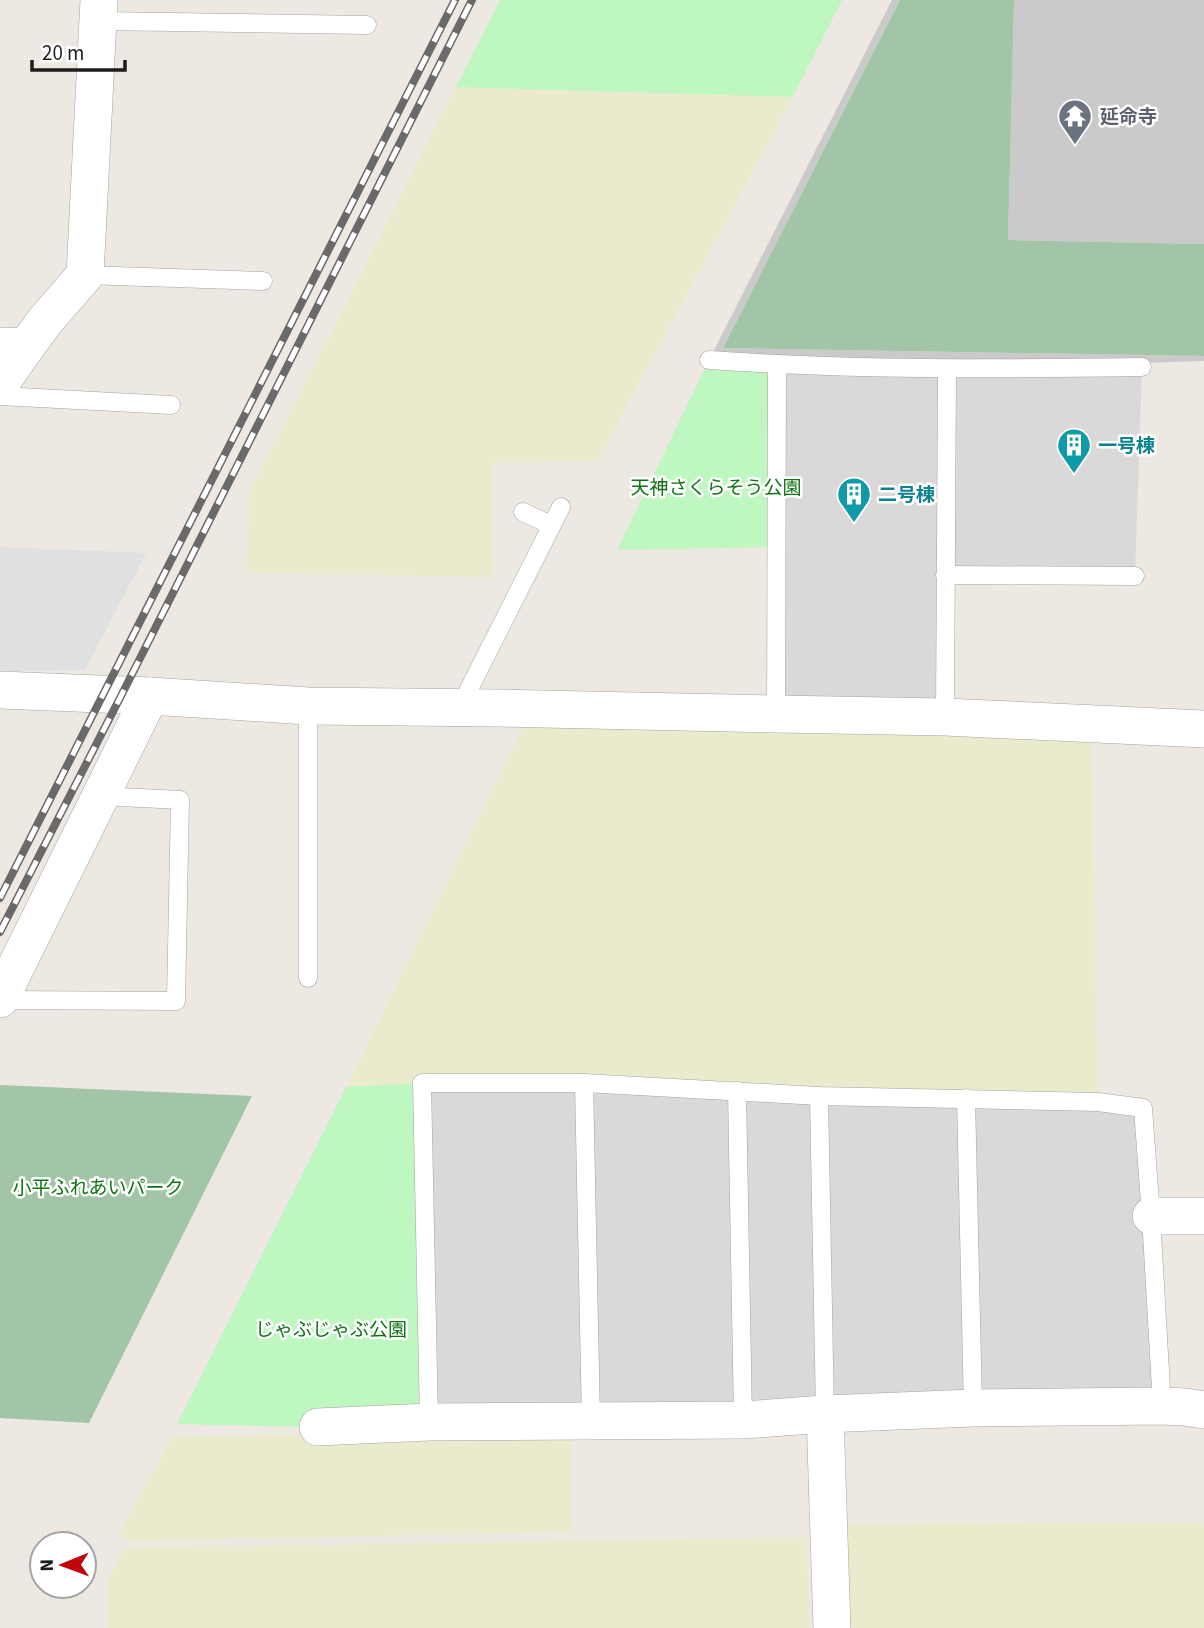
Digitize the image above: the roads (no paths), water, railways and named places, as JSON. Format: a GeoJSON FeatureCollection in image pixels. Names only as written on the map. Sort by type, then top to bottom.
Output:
{"type":"FeatureCollection","features":[{"type":"Feature","properties":{"kind":"street"},"geometry":{"type":"LineString","coordinates":[[0,384],[13,347],[45,321],[85,275],[99,10]]}},
{"type":"Feature","properties":{"kind":"street"},"geometry":{"type":"LineString","coordinates":[[0,690],[308,706],[945,716],[1204,729]]}},
{"type":"Feature","properties":{"kind":"street"},"geometry":{"type":"LineString","coordinates":[[0,1000],[150,696]]}},
{"type":"Feature","properties":{"kind":"street"},"geometry":{"type":"LineString","coordinates":[[1151,1216],[1204,1216]]}},
{"type":"Feature","properties":{"kind":"street"},"geometry":{"type":"LineString","coordinates":[[318,1427],[429,1422],[743,1420],[973,1408],[1162,1406],[1204,1410]]}},
{"type":"Feature","properties":{"kind":"street"},"geometry":{"type":"LineString","coordinates":[[825,1414],[832,1628]]}},
{"type":"Feature","properties":{"kind":"lane"},"geometry":{"type":"LineString","coordinates":[[99,10],[367,26]]}},
{"type":"Feature","properties":{"kind":"lane"},"geometry":{"type":"LineString","coordinates":[[85,275],[263,281]]}},
{"type":"Feature","properties":{"kind":"lane"},"geometry":{"type":"LineString","coordinates":[[709,360],[777,365],[947,369],[1142,367]]}},
{"type":"Feature","properties":{"kind":"lane"},"geometry":{"type":"LineString","coordinates":[[776,715],[777,365]]}},
{"type":"Feature","properties":{"kind":"lane"},"geometry":{"type":"LineString","coordinates":[[945,716],[947,369]]}},
{"type":"Feature","properties":{"kind":"lane"},"geometry":{"type":"LineString","coordinates":[[0,396],[171,405]]}},
{"type":"Feature","properties":{"kind":"lane"},"geometry":{"type":"LineString","coordinates":[[460,707],[561,507]]}},
{"type":"Feature","properties":{"kind":"lane"},"geometry":{"type":"LineString","coordinates":[[523,512],[551,525]]}},
{"type":"Feature","properties":{"kind":"lane"},"geometry":{"type":"LineString","coordinates":[[945,575],[1135,576]]}},
{"type":"Feature","properties":{"kind":"lane"},"geometry":{"type":"LineString","coordinates":[[308,706],[308,978]]}},
{"type":"Feature","properties":{"kind":"lane"},"geometry":{"type":"LineString","coordinates":[[0,1000],[176,1001],[180,800],[101,796]]}},
{"type":"Feature","properties":{"kind":"lane"},"geometry":{"type":"LineString","coordinates":[[429,1422],[422,1083],[584,1083],[819,1096],[1098,1102],[1143,1108],[1162,1406]]}},
{"type":"Feature","properties":{"kind":"lane"},"geometry":{"type":"LineString","coordinates":[[584,1083],[591,1421]]}},
{"type":"Feature","properties":{"kind":"lane"},"geometry":{"type":"LineString","coordinates":[[737,1091],[743,1420]]}},
{"type":"Feature","properties":{"kind":"lane"},"geometry":{"type":"LineString","coordinates":[[819,1096],[825,1414]]}},
{"type":"Feature","properties":{"kind":"lane"},"geometry":{"type":"LineString","coordinates":[[966,1098],[973,1408]]}},
{"type":"Feature","properties":{"kind":"railway"},"geometry":{"type":"LineString","coordinates":[[0,898],[455,0]]}},
{"type":"Feature","properties":{"kind":"railway"},"geometry":{"type":"LineString","coordinates":[[0,932],[472,0]]}},
{"type":"Feature","properties":{"kind":"place","name":"延命寺"},"geometry":{"type":"Point","coordinates":[1075,146]}},
{"type":"Feature","properties":{"kind":"place","name":"一号棟"},"geometry":{"type":"Point","coordinates":[1074,475]}},
{"type":"Feature","properties":{"kind":"place","name":"二号棟"},"geometry":{"type":"Point","coordinates":[854,524]}},
{"type":"Feature","properties":{"kind":"park label","name":"天神さくらそう公園"},"geometry":{"type":"Point","coordinates":[716,487]}},
{"type":"Feature","properties":{"kind":"park label","name":"小平ふれあいパーク"},"geometry":{"type":"Point","coordinates":[98,1187]}},
{"type":"Feature","properties":{"kind":"park label","name":"じゃぶじゃぶ公園"},"geometry":{"type":"Point","coordinates":[331,1329]}}]}
